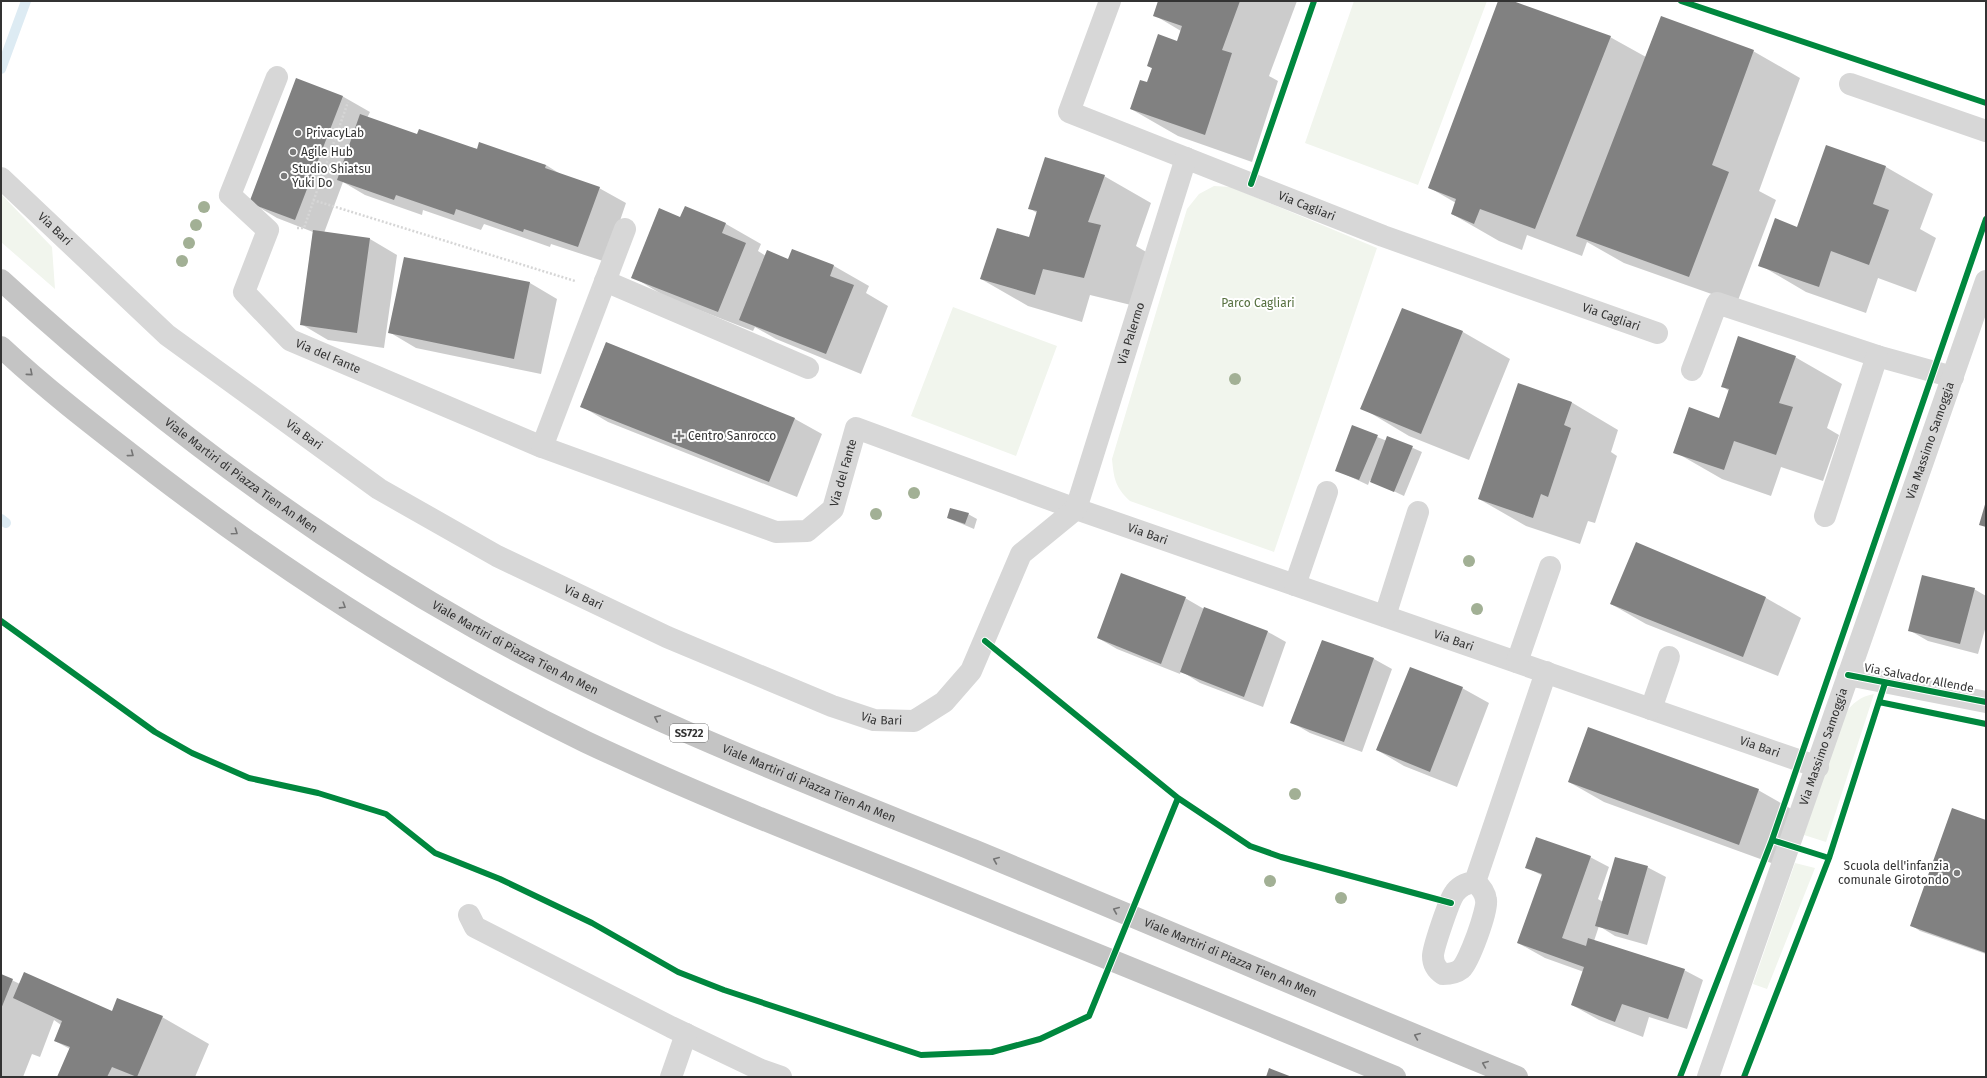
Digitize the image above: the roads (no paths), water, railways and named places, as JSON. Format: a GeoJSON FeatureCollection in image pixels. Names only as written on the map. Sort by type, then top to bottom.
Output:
{"type":"FeatureCollection","features":[{"type":"Feature","properties":{"kind":"highway","name":"Viale Martiri di Piazza Tien An Men"},"geometry":{"type":"LineString","coordinates":[[1,280],[99,367],[210,454],[286,509],[391,579],[475,628],[571,679],[775,770],[984,855],[1517,1077]]}},
{"type":"Feature","properties":{"kind":"highway"},"geometry":{"type":"LineString","coordinates":[[1,347],[89,422],[199,506],[312,586],[407,645],[508,702],[586,742],[673,781],[875,865],[1224,1005],[1395,1077]]}},
{"type":"Feature","properties":{"kind":"street","name":"Via Cagliari"},"geometry":{"type":"LineString","coordinates":[[1110,1],[1069,112],[1383,236],[1657,333]]}},
{"type":"Feature","properties":{"kind":"street","name":"Via del Fante"},"geometry":{"type":"LineString","coordinates":[[276,77],[230,195],[268,230],[244,292],[290,340],[542,447],[776,532],[807,531],[833,509],[856,428],[1076,509]]}},
{"type":"Feature","properties":{"kind":"street"},"geometry":{"type":"LineString","coordinates":[[1850,84],[1986,131]]}},
{"type":"Feature","properties":{"kind":"street","name":"Via Palermo"},"geometry":{"type":"LineString","coordinates":[[1076,509],[1186,158]]}},
{"type":"Feature","properties":{"kind":"street","name":"Via Bari"},"geometry":{"type":"LineString","coordinates":[[1,178],[166,335],[379,489],[497,556],[667,637],[832,706],[874,720],[914,721],[944,702],[971,671],[1021,554],[1076,509],[1818,767]]}},
{"type":"Feature","properties":{"kind":"street"},"geometry":{"type":"LineString","coordinates":[[542,447],[625,229]]}},
{"type":"Feature","properties":{"kind":"street","name":"Via Massimo Samoggia"},"geometry":{"type":"LineString","coordinates":[[1708,1077],[1818,767],[1848,675],[1986,281]]}},
{"type":"Feature","properties":{"kind":"street"},"geometry":{"type":"LineString","coordinates":[[604,285],[808,368]]}},
{"type":"Feature","properties":{"kind":"street"},"geometry":{"type":"LineString","coordinates":[[1692,370],[1717,303],[1877,356],[1953,377]]}},
{"type":"Feature","properties":{"kind":"street"},"geometry":{"type":"LineString","coordinates":[[1825,516],[1877,356]]}},
{"type":"Feature","properties":{"kind":"street"},"geometry":{"type":"LineString","coordinates":[[1294,585],[1327,492]]}},
{"type":"Feature","properties":{"kind":"street"},"geometry":{"type":"LineString","coordinates":[[1385,616],[1418,512]]}},
{"type":"Feature","properties":{"kind":"street"},"geometry":{"type":"LineString","coordinates":[[1517,662],[1550,567]]}},
{"type":"Feature","properties":{"kind":"street"},"geometry":{"type":"LineString","coordinates":[[1651,709],[1669,657]]}},
{"type":"Feature","properties":{"kind":"street"},"geometry":{"type":"LineString","coordinates":[[1475,882],[1546,672]]}},
{"type":"Feature","properties":{"kind":"street","name":"Via Salvador Allende"},"geometry":{"type":"LineString","coordinates":[[1848,675],[1986,702]]}},
{"type":"Feature","properties":{"kind":"street"},"geometry":{"type":"LineString","coordinates":[[469,915],[475,927],[686,1034],[774,1076]]}},
{"type":"Feature","properties":{"kind":"street"},"geometry":{"type":"LineString","coordinates":[[671,1077],[686,1034]]}},
{"type":"Feature","properties":{"kind":"waterway"},"geometry":{"type":"LineString","coordinates":[[1,69],[26,1]]}},
{"type":"Feature","properties":{"kind":"waterway"},"geometry":{"type":"LineString","coordinates":[[1,519],[6,523]]}},
{"type":"Feature","properties":{"kind":"place","name":"PrivacyLab"},"geometry":{"type":"Point","coordinates":[298,133]}},
{"type":"Feature","properties":{"kind":"place","name":"Agile Hub"},"geometry":{"type":"Point","coordinates":[293,152]}},
{"type":"Feature","properties":{"kind":"place","name":"Studio Shiatsu Yuki Do"},"geometry":{"type":"Point","coordinates":[284,176]}},
{"type":"Feature","properties":{"kind":"place","name":"Centro Sanrocco"},"geometry":{"type":"Point","coordinates":[679,436]}},
{"type":"Feature","properties":{"kind":"place","name":"Scuola dell'infanzia comunale Girotondo"},"geometry":{"type":"Point","coordinates":[1957,873]}},
{"type":"Feature","properties":{"kind":"park label","name":"Parco Cagliari"},"geometry":{"type":"Point","coordinates":[1258,303]}}]}
